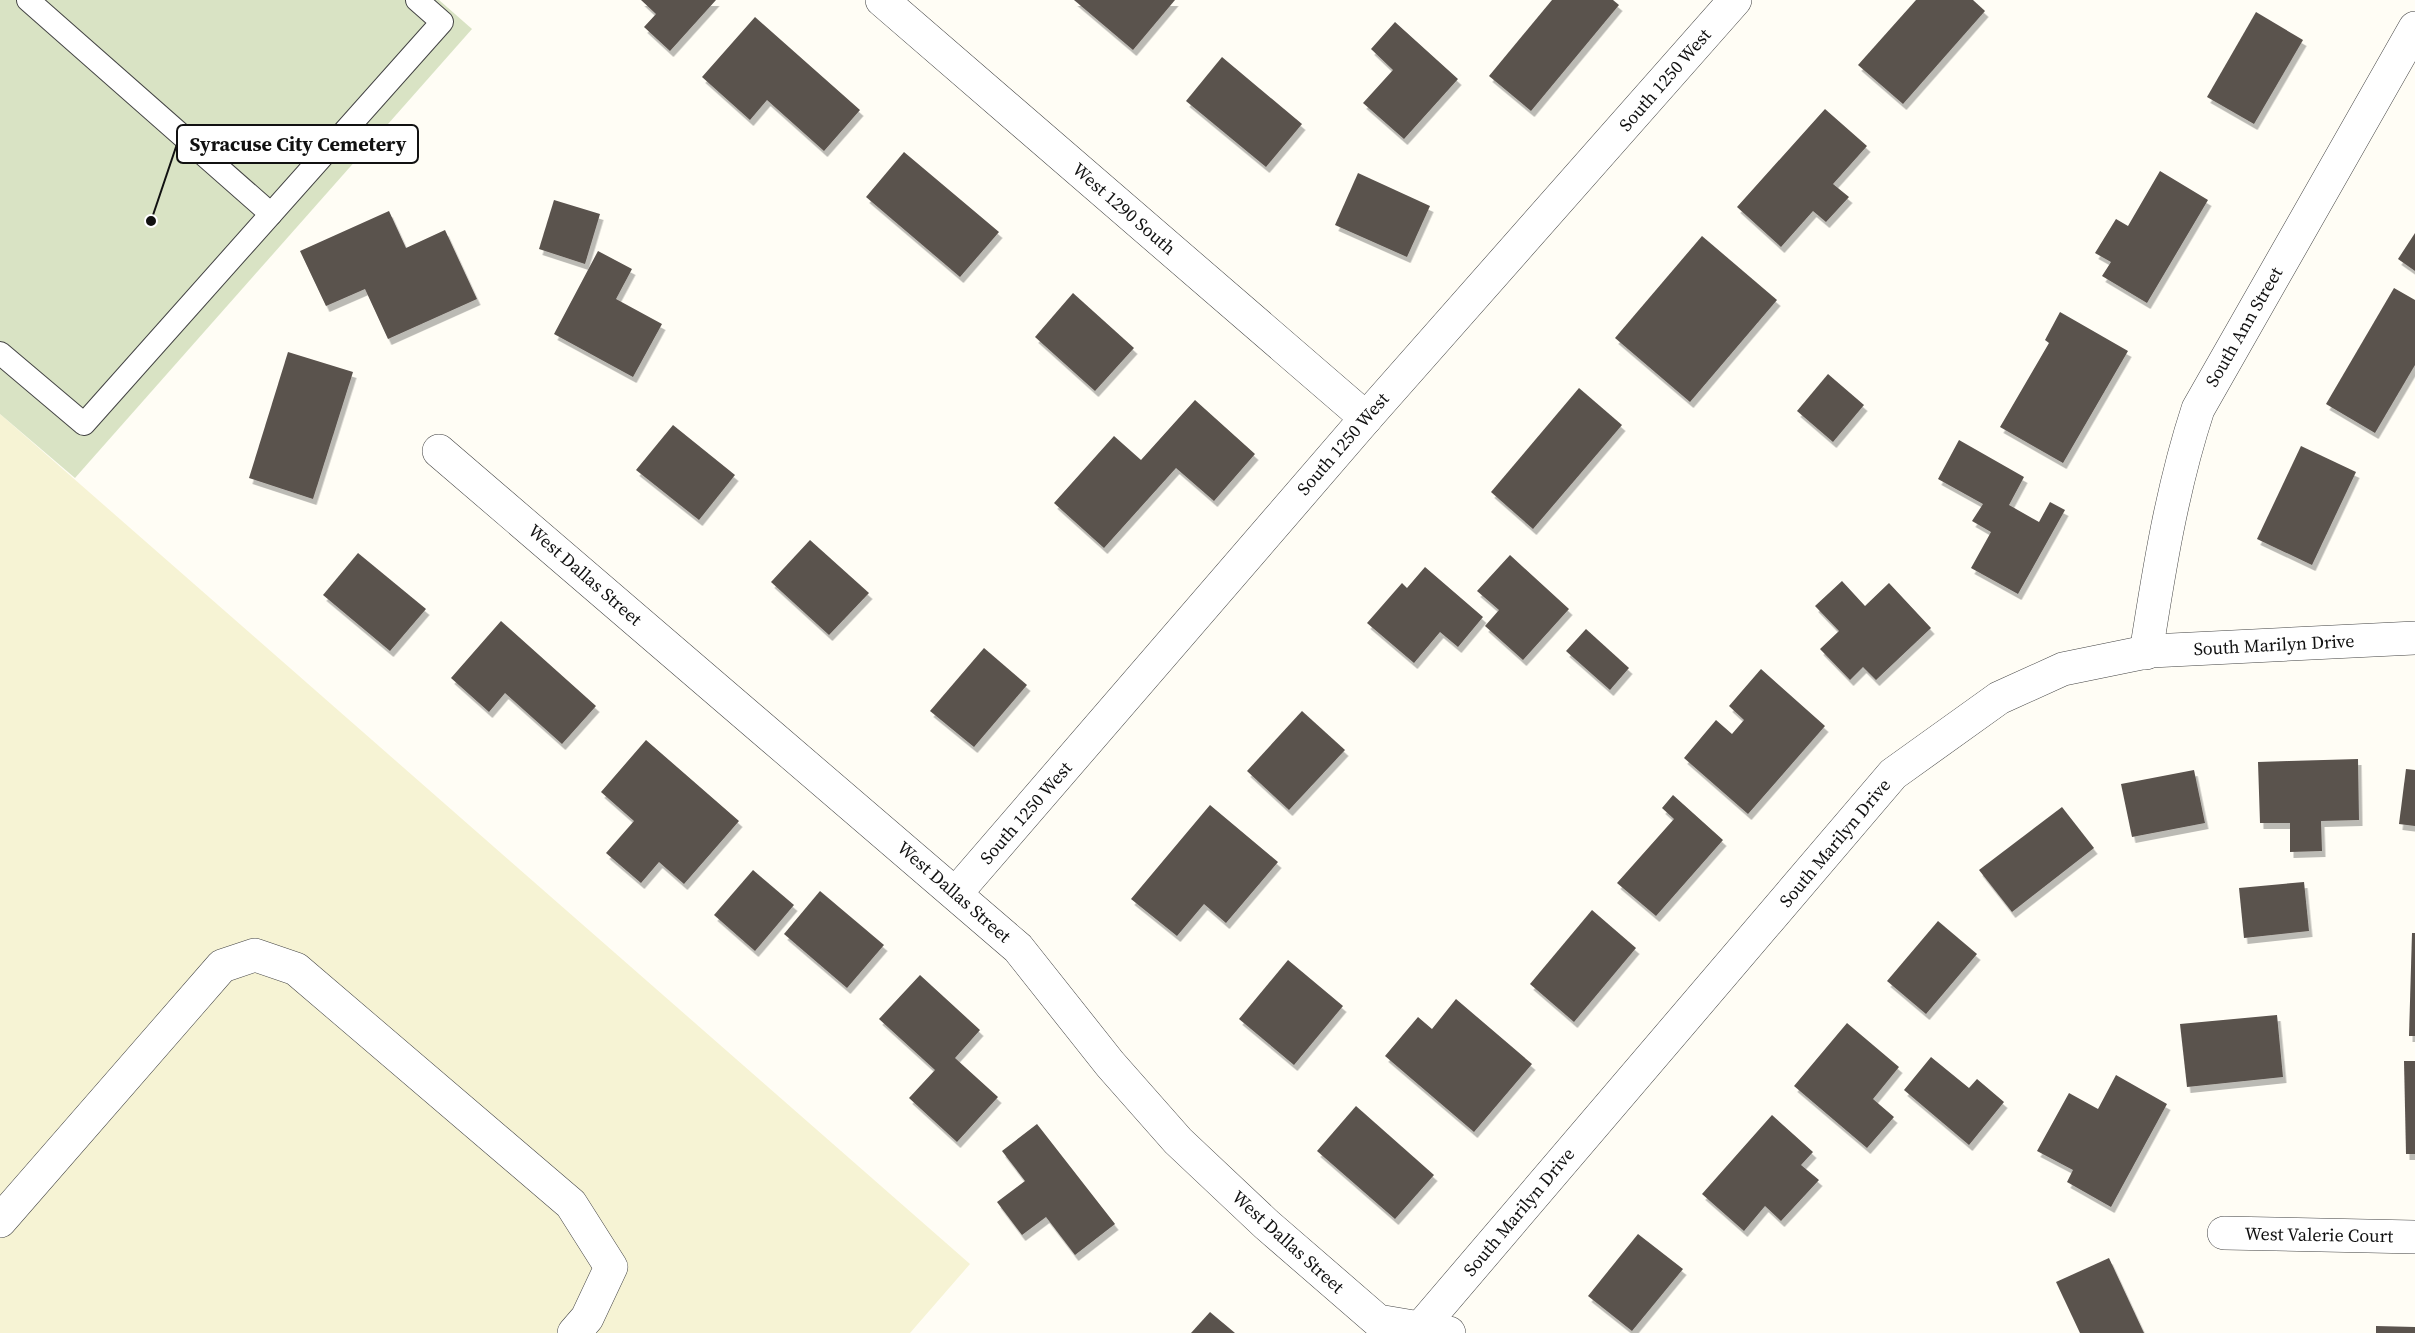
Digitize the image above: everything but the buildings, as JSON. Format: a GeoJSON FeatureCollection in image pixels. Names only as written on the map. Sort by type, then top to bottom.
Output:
{"type":"FeatureCollection","features":[{"type":"Feature","properties":{"kind":"street","name":"West 1290 South"},"geometry":{"type":"LineString","coordinates":[[882,0],[1366,418]]}},
{"type":"Feature","properties":{"kind":"street","name":"South 1250 West"},"geometry":{"type":"LineString","coordinates":[[956,894],[1366,418],[1736,0]]}},
{"type":"Feature","properties":{"kind":"street","name":"South Ann Street"},"geometry":{"type":"LineString","coordinates":[[2146,653],[2164,539],[2188,440],[2198,409],[2415,28]]}},
{"type":"Feature","properties":{"kind":"street","name":"West Dallas Street"},"geometry":{"type":"LineString","coordinates":[[439,451],[1018,948],[1110,1064],[1178,1141],[1266,1224],[1378,1321],[1429,1331]]}},
{"type":"Feature","properties":{"kind":"street","name":"South Marilyn Drive"},"geometry":{"type":"LineString","coordinates":[[1429,1331],[1893,774],[1999,698],[2063,669],[2146,653],[2415,638]]}},
{"type":"Feature","properties":{"kind":"street"},"geometry":{"type":"LineString","coordinates":[[0,1221],[222,966],[255,955],[296,969],[571,1204],[611,1267],[587,1318],[574,1333]]}},
{"type":"Feature","properties":{"kind":"street","name":"West Valerie Court"},"geometry":{"type":"LineString","coordinates":[[2224,1233],[2415,1237]]}},
{"type":"Feature","properties":{"kind":"lane"},"geometry":{"type":"LineString","coordinates":[[28,0],[271,214]]}},
{"type":"Feature","properties":{"kind":"lane"},"geometry":{"type":"LineString","coordinates":[[0,353],[84,424],[442,22],[417,0]]}},
{"type":"Feature","properties":{"kind":"shaded area"},"geometry":{"type":"Polygon","coordinates":[[[0,414],[970,1264],[910,1333],[0,1333],[0,414]]]}},
{"type":"Feature","properties":{"kind":"green space"},"geometry":{"type":"Polygon","coordinates":[[[0,0],[439,0],[472,29],[75,478],[0,414],[0,0]]]}},
{"type":"Feature","properties":{"kind":"place","name":"Syracuse City Cemetery"},"geometry":{"type":"Point","coordinates":[151,221]}}]}
